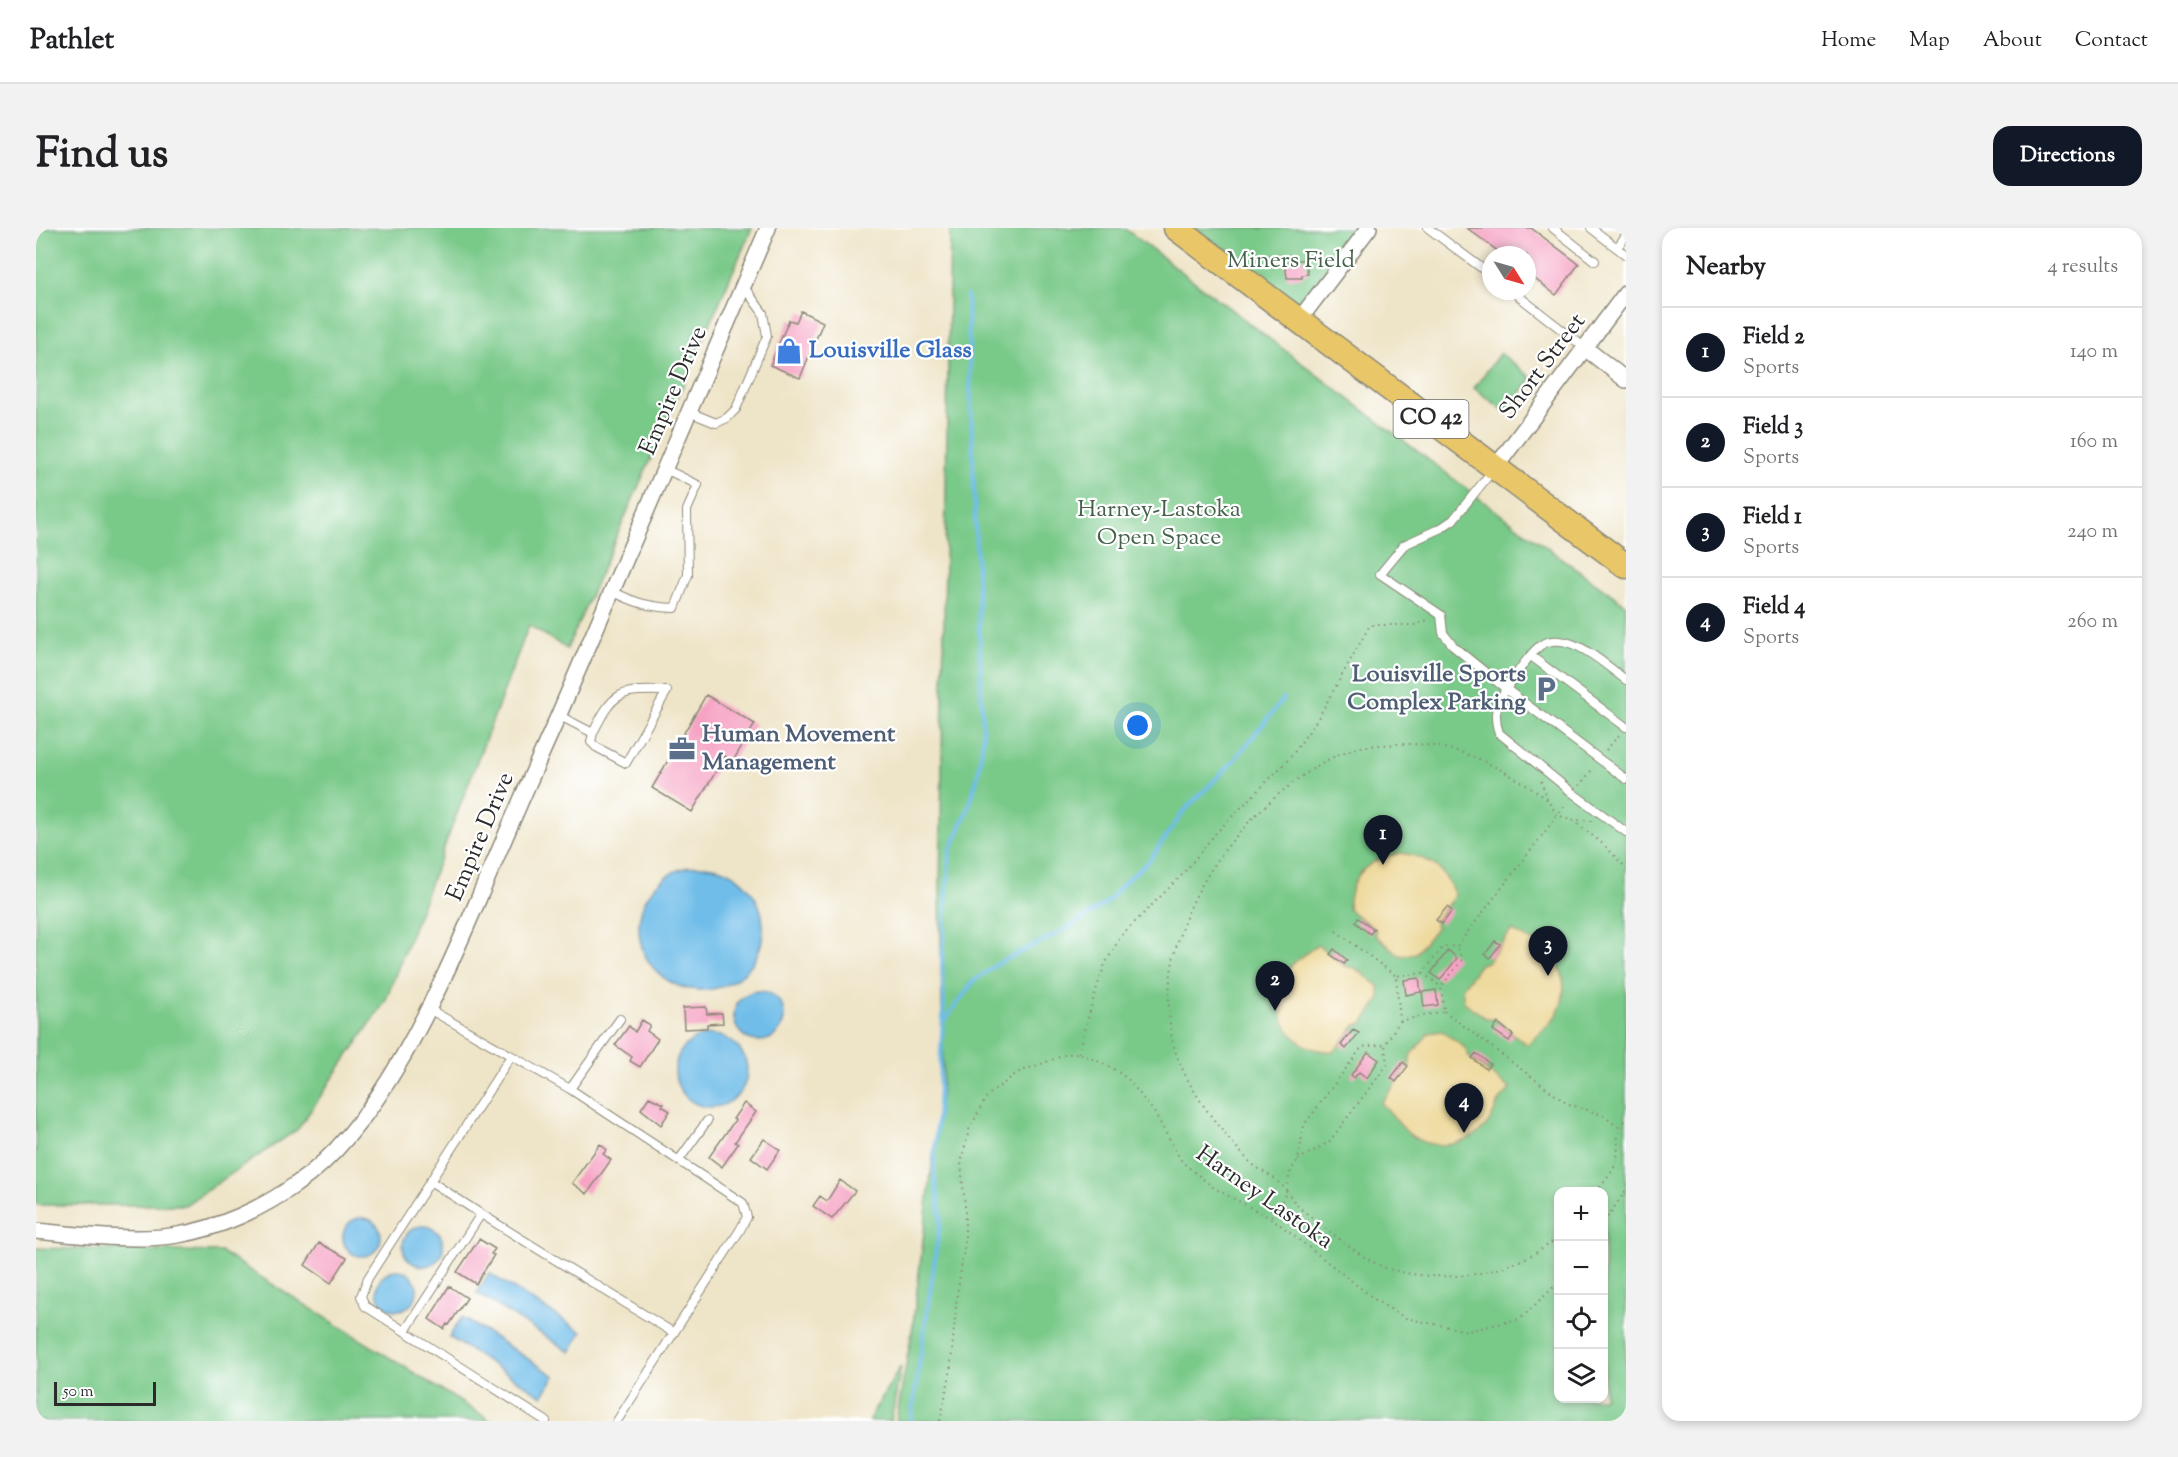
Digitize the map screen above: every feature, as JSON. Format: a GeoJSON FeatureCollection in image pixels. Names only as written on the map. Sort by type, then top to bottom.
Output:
{"type":"FeatureCollection","features":[{"type":"Feature","properties":{"kind":"main road","name":"CO 42"},"geometry":{"type":"LineString","coordinates":[[1176,228],[1626,566]]}},
{"type":"Feature","properties":{"kind":"street","name":"Empire Drive"},"geometry":{"type":"LineString","coordinates":[[36,1231],[143,1237],[176,1235],[208,1228],[262,1205],[298,1184],[329,1157],[359,1123],[393,1074],[455,953],[768,228]]}},
{"type":"Feature","properties":{"kind":"street"},"geometry":{"type":"LineString","coordinates":[[1299,320],[1369,228]]}},
{"type":"Feature","properties":{"kind":"street","name":"Short Street"},"geometry":{"type":"LineString","coordinates":[[1495,468],[1626,293]]}},
{"type":"Feature","properties":{"kind":"street"},"geometry":{"type":"LineString","coordinates":[[1585,348],[1626,380]]}},
{"type":"Feature","properties":{"kind":"lane"},"geometry":{"type":"LineString","coordinates":[[1428,228],[1482,268]]}},
{"type":"Feature","properties":{"kind":"lane"},"geometry":{"type":"LineString","coordinates":[[1553,228],[1595,261]]}},
{"type":"Feature","properties":{"kind":"lane"},"geometry":{"type":"LineString","coordinates":[[1591,228],[1626,255]]}},
{"type":"Feature","properties":{"kind":"lane"},"geometry":{"type":"LineString","coordinates":[[1617,248],[1626,235]]}},
{"type":"Feature","properties":{"kind":"lane"},"geometry":{"type":"LineString","coordinates":[[689,412],[716,423],[727,418],[736,409],[766,336],[763,313],[743,285]]}},
{"type":"Feature","properties":{"kind":"lane"},"geometry":{"type":"LineString","coordinates":[[1524,300],[1585,348]]}},
{"type":"Feature","properties":{"kind":"lane"},"geometry":{"type":"LineString","coordinates":[[1495,468],[1453,520],[1404,545],[1380,574],[1442,615],[1443,633],[1454,647],[1626,779]]}},
{"type":"Feature","properties":{"kind":"lane"},"geometry":{"type":"LineString","coordinates":[[612,591],[636,604],[650,607],[675,608],[681,595],[688,575],[687,510],[698,485],[665,470]]}},
{"type":"Feature","properties":{"kind":"lane"},"geometry":{"type":"LineString","coordinates":[[1626,680],[1572,642],[1556,639],[1541,645],[1531,656],[1497,703],[1494,719],[1499,733],[1534,763],[1626,832]]}},
{"type":"Feature","properties":{"kind":"lane"},"geometry":{"type":"LineString","coordinates":[[1531,656],[1626,727]]}},
{"type":"Feature","properties":{"kind":"lane"},"geometry":{"type":"LineString","coordinates":[[629,691],[666,691],[626,764],[596,747],[591,742],[593,734],[603,713],[614,699],[629,691]]}},
{"type":"Feature","properties":{"kind":"lane"},"geometry":{"type":"LineString","coordinates":[[558,715],[593,734]]}},
{"type":"Feature","properties":{"kind":"lane"},"geometry":{"type":"LineString","coordinates":[[427,1008],[570,1089],[743,1203],[747,1217],[617,1421]]}},
{"type":"Feature","properties":{"kind":"lane"},"geometry":{"type":"LineString","coordinates":[[570,1089],[620,1019]]}},
{"type":"Feature","properties":{"kind":"lane"},"geometry":{"type":"LineString","coordinates":[[511,1056],[368,1278],[361,1296],[365,1306],[546,1421]]}},
{"type":"Feature","properties":{"kind":"lane"},"geometry":{"type":"LineString","coordinates":[[679,1160],[707,1121]]}},
{"type":"Feature","properties":{"kind":"lane"},"geometry":{"type":"LineString","coordinates":[[430,1181],[674,1333]]}},
{"type":"Feature","properties":{"kind":"lane"},"geometry":{"type":"LineString","coordinates":[[405,1331],[481,1214]]}},
{"type":"Feature","properties":{"kind":"path"},"geometry":{"type":"LineString","coordinates":[[940,1421],[950,1374],[957,1295],[965,1242],[961,1163],[969,1130],[987,1096],[1017,1073],[1056,1057],[1079,1053],[1105,964],[1121,936],[1184,874],[1215,834],[1290,758],[1317,720],[1370,625],[1414,625],[1442,615]]}},
{"type":"Feature","properties":{"kind":"path"},"geometry":{"type":"LineString","coordinates":[[1423,973],[1443,947],[1457,946],[1626,727]]}},
{"type":"Feature","properties":{"kind":"path"},"geometry":{"type":"LineString","coordinates":[[1547,800],[1499,768],[1456,750],[1420,744],[1360,747],[1329,760],[1297,780],[1247,823],[1224,850],[1199,889],[1173,951],[1169,1012],[1173,1040],[1185,1074],[1209,1113],[1250,1162],[1276,1179],[1298,1205],[1336,1236],[1387,1268],[1433,1276],[1461,1276],[1491,1270],[1529,1256],[1546,1248],[1554,1241]]}},
{"type":"Feature","properties":{"kind":"path"},"geometry":{"type":"LineString","coordinates":[[1534,763],[1547,800],[1557,815],[1573,820],[1608,819]]}},
{"type":"Feature","properties":{"kind":"path"},"geometry":{"type":"LineString","coordinates":[[1573,820],[1604,845],[1626,868]]}},
{"type":"Feature","properties":{"kind":"path"},"geometry":{"type":"LineString","coordinates":[[1336,930],[1396,976],[1423,973],[1441,987],[1444,1011],[1566,1103],[1603,1115],[1619,1128]]}},
{"type":"Feature","properties":{"kind":"path"},"geometry":{"type":"LineString","coordinates":[[1441,987],[1462,960],[1457,946]]}},
{"type":"Feature","properties":{"kind":"path"},"geometry":{"type":"LineString","coordinates":[[1270,1217],[1284,1198],[1291,1170],[1298,1160],[1329,1142],[1387,1065],[1385,1044],[1400,1022],[1396,976]]}},
{"type":"Feature","properties":{"kind":"path"},"geometry":{"type":"LineString","coordinates":[[1400,1022],[1444,1011]]}},
{"type":"Feature","properties":{"kind":"path"},"geometry":{"type":"LineString","coordinates":[[1298,1160],[1304,1125],[1362,1047],[1385,1044]]}},
{"type":"Feature","properties":{"kind":"path","name":"Harney Lastoka"},"geometry":{"type":"LineString","coordinates":[[1079,1053],[1111,1067],[1128,1079],[1154,1112],[1182,1162],[1214,1188],[1270,1217],[1377,1301],[1405,1318],[1468,1331],[1520,1319],[1554,1287]]}},
{"type":"Feature","properties":{"kind":"path"},"geometry":{"type":"LineString","coordinates":[[1599,1187],[1616,1164],[1619,1128],[1626,1120]]}},
{"type":"Feature","properties":{"kind":"path"},"geometry":{"type":"LineString","coordinates":[[1608,1215],[1626,1190]]}},
{"type":"Feature","properties":{"kind":"green space"},"geometry":{"type":"Polygon","coordinates":[[[36,228],[752,228],[567,649],[529,625],[385,1002],[298,1129],[185,1205],[36,1205],[36,228]]]}},
{"type":"Feature","properties":{"kind":"green space","name":"Harney-Lastoka Open Space"},"geometry":{"type":"Polygon","coordinates":[[[950,228],[1124,228],[1496,511],[1626,605],[1626,1421],[896,1421],[912,1332],[943,1073],[940,890],[950,228]]]}},
{"type":"Feature","properties":{"kind":"green space","name":"Miners Field"},"geometry":{"type":"Polygon","coordinates":[[[1195,228],[1359,228],[1308,294],[1300,300],[1292,301],[1195,228]]]}},
{"type":"Feature","properties":{"kind":"green space"},"geometry":{"type":"Polygon","coordinates":[[[1500,353],[1532,378],[1506,412],[1474,388],[1500,353]]]}},
{"type":"Feature","properties":{"kind":"green space"},"geometry":{"type":"Polygon","coordinates":[[[36,1248],[221,1252],[491,1421],[36,1421],[36,1248]]]}},
{"type":"Feature","properties":{"kind":"green space"},"geometry":{"type":"Polygon","coordinates":[[[901,1366],[891,1421],[868,1421],[901,1366]]]}},
{"type":"Feature","properties":{"kind":"sand"},"geometry":{"type":"Polygon","coordinates":[[[1402,853],[1435,865],[1446,877],[1455,895],[1435,921],[1436,928],[1416,953],[1401,956],[1376,936],[1375,929],[1348,909],[1353,886],[1363,870],[1380,859],[1402,853]]]}},
{"type":"Feature","properties":{"kind":"sand"},"geometry":{"type":"Polygon","coordinates":[[[1512,930],[1541,945],[1549,952],[1556,960],[1563,978],[1563,999],[1559,1009],[1548,1025],[1527,1045],[1496,1020],[1486,1018],[1464,1002],[1462,988],[1480,964],[1488,961],[1512,930]]]}},
{"type":"Feature","properties":{"kind":"sand"},"geometry":{"type":"Polygon","coordinates":[[[1318,945],[1345,966],[1355,968],[1379,986],[1380,999],[1363,1023],[1356,1025],[1334,1052],[1310,1048],[1294,1037],[1287,1028],[1280,1007],[1279,996],[1285,974],[1298,959],[1318,945]]]}},
{"type":"Feature","properties":{"kind":"sand"},"geometry":{"type":"Polygon","coordinates":[[[1442,1031],[1465,1048],[1469,1057],[1510,1089],[1498,1103],[1485,1127],[1467,1139],[1446,1145],[1415,1138],[1381,1103],[1410,1064],[1410,1056],[1429,1033],[1442,1031]]]}},
{"type":"Feature","properties":{"kind":"water"},"geometry":{"type":"Polygon","coordinates":[[[701,866],[725,871],[745,884],[758,904],[763,928],[758,952],[745,972],[725,985],[701,990],[677,985],[657,972],[644,952],[639,928],[644,904],[657,884],[677,871],[701,866]]]}},
{"type":"Feature","properties":{"kind":"water"},"geometry":{"type":"Polygon","coordinates":[[[754,991],[764,991],[777,998],[784,1011],[784,1021],[777,1034],[764,1041],[754,1041],[745,1037],[738,1030],[734,1021],[734,1011],[738,1002],[745,995],[754,991]]]}},
{"type":"Feature","properties":{"kind":"water"},"geometry":{"type":"Polygon","coordinates":[[[711,1035],[731,1041],[741,1051],[747,1071],[741,1091],[731,1101],[711,1107],[691,1101],[681,1091],[675,1071],[681,1051],[691,1041],[711,1035]]]}},
{"type":"Feature","properties":{"kind":"water"},"geometry":{"type":"Polygon","coordinates":[[[362,1218],[376,1223],[381,1237],[376,1251],[362,1256],[348,1251],[343,1237],[348,1223],[362,1218]]]}},
{"type":"Feature","properties":{"kind":"water"},"geometry":{"type":"Polygon","coordinates":[[[423,1226],[437,1232],[443,1246],[437,1260],[423,1266],[409,1260],[403,1246],[409,1232],[423,1226]]]}},
{"type":"Feature","properties":{"kind":"water"},"geometry":{"type":"Polygon","coordinates":[[[397,1270],[411,1276],[417,1290],[411,1304],[397,1310],[383,1304],[377,1290],[383,1276],[397,1270]]]}},
{"type":"Feature","properties":{"kind":"water"},"geometry":{"type":"Polygon","coordinates":[[[489,1273],[582,1332],[570,1352],[477,1293],[489,1273]]]}},
{"type":"Feature","properties":{"kind":"water"},"geometry":{"type":"Polygon","coordinates":[[[462,1317],[555,1376],[542,1396],[449,1337],[462,1317]]]}},
{"type":"Feature","properties":{"kind":"building"},"geometry":{"type":"Polygon","coordinates":[[[1467,228],[1531,228],[1579,264],[1556,295],[1536,280],[1536,246],[1491,246],[1467,228]]]}},
{"type":"Feature","properties":{"kind":"building"},"geometry":{"type":"Polygon","coordinates":[[[1305,259],[1308,274],[1302,275],[1302,278],[1287,278],[1285,263],[1305,259]]]}},
{"type":"Feature","properties":{"kind":"building"},"geometry":{"type":"Polygon","coordinates":[[[801,311],[823,322],[800,378],[770,365],[789,320],[796,322],[801,311]]]}},
{"type":"Feature","properties":{"kind":"building"},"geometry":{"type":"Polygon","coordinates":[[[706,695],[755,724],[733,761],[725,756],[692,812],[652,788],[706,695]]]}},
{"type":"Feature","properties":{"kind":"building"},"geometry":{"type":"Polygon","coordinates":[[[1447,907],[1452,911],[1442,924],[1436,920],[1447,907]]]}},
{"type":"Feature","properties":{"kind":"building"},"geometry":{"type":"Polygon","coordinates":[[[1358,918],[1374,929],[1370,934],[1355,922],[1358,918]]]}},
{"type":"Feature","properties":{"kind":"building"},"geometry":{"type":"Polygon","coordinates":[[[1495,941],[1500,944],[1490,958],[1485,954],[1495,941]]]}},
{"type":"Feature","properties":{"kind":"building"},"geometry":{"type":"Polygon","coordinates":[[[1334,949],[1347,960],[1344,964],[1330,954],[1334,949]]]}},
{"type":"Feature","properties":{"kind":"building"},"geometry":{"type":"Polygon","coordinates":[[[1448,950],[1457,958],[1440,980],[1431,973],[1448,950]]]}},
{"type":"Feature","properties":{"kind":"building"},"geometry":{"type":"Polygon","coordinates":[[[1419,978],[1421,992],[1406,995],[1404,980],[1419,978]]]}},
{"type":"Feature","properties":{"kind":"building"},"geometry":{"type":"Polygon","coordinates":[[[1436,990],[1438,1005],[1424,1007],[1422,992],[1436,990]]]}},
{"type":"Feature","properties":{"kind":"building"},"geometry":{"type":"Polygon","coordinates":[[[706,1007],[707,1014],[722,1013],[723,1023],[707,1024],[707,1028],[684,1029],[683,1008],[706,1007]]]}},
{"type":"Feature","properties":{"kind":"building"},"geometry":{"type":"Polygon","coordinates":[[[642,1020],[650,1025],[647,1031],[658,1039],[640,1067],[630,1061],[632,1057],[615,1045],[629,1026],[635,1032],[642,1020]]]}},
{"type":"Feature","properties":{"kind":"building"},"geometry":{"type":"Polygon","coordinates":[[[1498,1023],[1513,1035],[1509,1041],[1493,1030],[1498,1023]]]}},
{"type":"Feature","properties":{"kind":"building"},"geometry":{"type":"Polygon","coordinates":[[[1353,1030],[1359,1033],[1346,1049],[1341,1045],[1353,1030]]]}},
{"type":"Feature","properties":{"kind":"building"},"geometry":{"type":"Polygon","coordinates":[[[1368,1052],[1379,1060],[1367,1078],[1359,1072],[1354,1078],[1351,1075],[1368,1052]]]}},
{"type":"Feature","properties":{"kind":"building"},"geometry":{"type":"Polygon","coordinates":[[[1476,1053],[1490,1064],[1486,1069],[1472,1058],[1476,1053]]]}},
{"type":"Feature","properties":{"kind":"building"},"geometry":{"type":"Polygon","coordinates":[[[1403,1062],[1408,1066],[1396,1082],[1391,1078],[1403,1062]]]}},
{"type":"Feature","properties":{"kind":"building"},"geometry":{"type":"Polygon","coordinates":[[[649,1097],[664,1104],[662,1106],[670,1111],[661,1125],[641,1109],[649,1097]]]}},
{"type":"Feature","properties":{"kind":"building"},"geometry":{"type":"Polygon","coordinates":[[[744,1103],[756,1112],[735,1142],[738,1144],[722,1167],[709,1157],[744,1103]]]}},
{"type":"Feature","properties":{"kind":"building"},"geometry":{"type":"Polygon","coordinates":[[[764,1139],[780,1150],[767,1169],[751,1157],[764,1139]]]}},
{"type":"Feature","properties":{"kind":"building"},"geometry":{"type":"Polygon","coordinates":[[[600,1144],[607,1150],[603,1154],[611,1160],[587,1194],[572,1183],[600,1144]]]}},
{"type":"Feature","properties":{"kind":"building"},"geometry":{"type":"Polygon","coordinates":[[[840,1180],[855,1191],[832,1219],[813,1206],[820,1196],[827,1201],[840,1180]]]}},
{"type":"Feature","properties":{"kind":"building"},"geometry":{"type":"Polygon","coordinates":[[[479,1239],[495,1249],[491,1254],[494,1255],[476,1284],[457,1272],[479,1239]]]}},
{"type":"Feature","properties":{"kind":"building"},"geometry":{"type":"Polygon","coordinates":[[[319,1243],[347,1258],[331,1283],[305,1265],[319,1243]]]}},
{"type":"Feature","properties":{"kind":"building"},"geometry":{"type":"Polygon","coordinates":[[[449,1286],[467,1298],[444,1329],[429,1319],[449,1286]]]}},
{"type":"Feature","properties":{"kind":"waterway"},"geometry":{"type":"LineString","coordinates":[[911,1421],[941,1217],[934,1171],[944,1001],[942,962],[950,851],[969,807],[978,775],[983,739],[967,296]]}},
{"type":"Feature","properties":{"kind":"waterway"},"geometry":{"type":"LineString","coordinates":[[944,1021],[974,981],[997,964],[1074,925],[1106,903],[1149,861],[1184,811],[1232,763],[1284,698]]}},
{"type":"Feature","properties":{"kind":"place","name":"Louisville Glass"},"geometry":{"type":"Point","coordinates":[789,351]}},
{"type":"Feature","properties":{"kind":"place","name":"Louisville Sports Complex Parking"},"geometry":{"type":"Point","coordinates":[1546,689]}},
{"type":"Feature","properties":{"kind":"place","name":"Human Movement Management"},"geometry":{"type":"Point","coordinates":[682,749]}},
{"type":"Feature","properties":{"kind":"place","name":"Field 2"},"geometry":{"type":"Point","coordinates":[1383,865]}},
{"type":"Feature","properties":{"kind":"place","name":"Field 1"},"geometry":{"type":"Point","coordinates":[1548,976]}},
{"type":"Feature","properties":{"kind":"place","name":"Field 3"},"geometry":{"type":"Point","coordinates":[1275,1011]}},
{"type":"Feature","properties":{"kind":"place","name":"Field 4"},"geometry":{"type":"Point","coordinates":[1464,1133]}}]}
